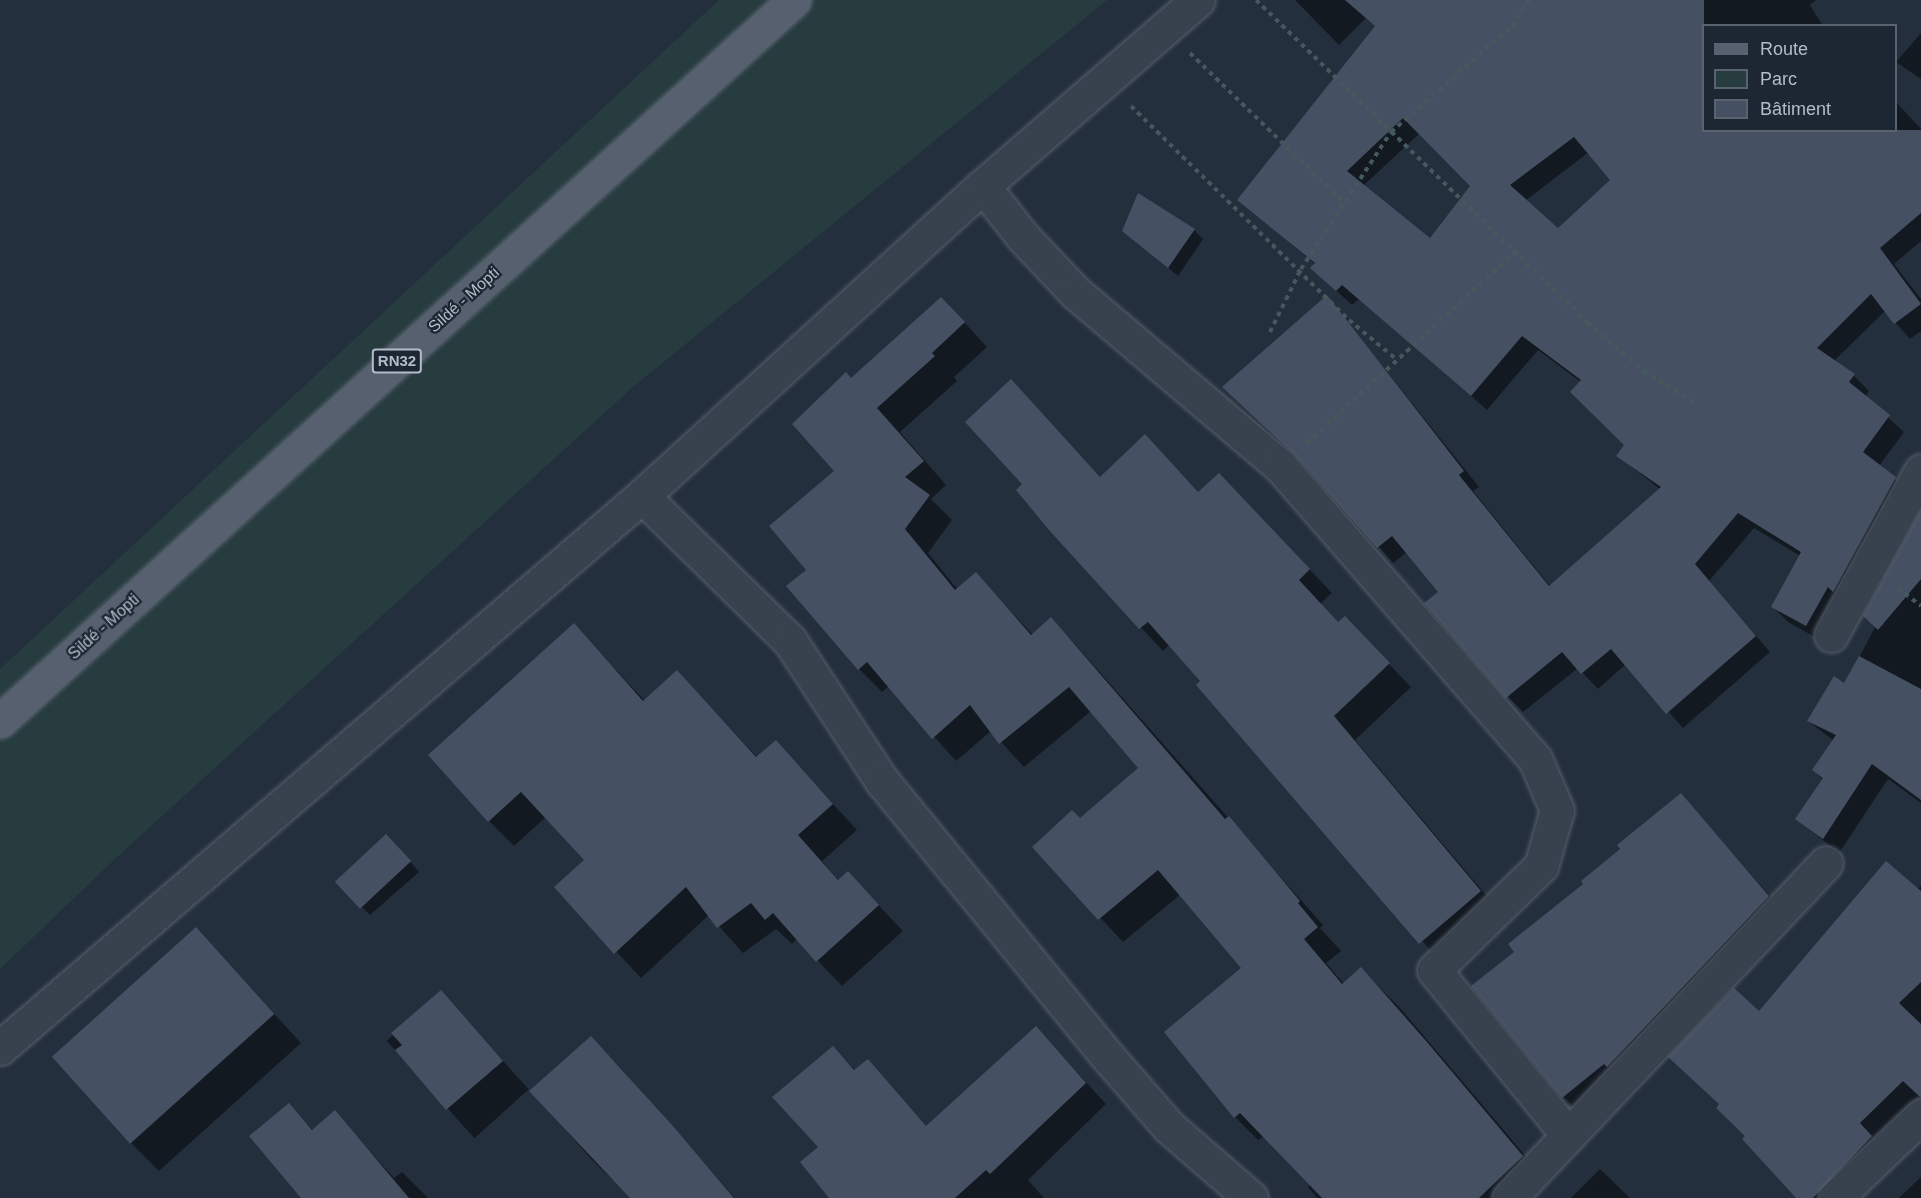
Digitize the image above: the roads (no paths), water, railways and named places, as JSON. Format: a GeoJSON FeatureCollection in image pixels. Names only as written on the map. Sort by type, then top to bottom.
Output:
{"type":"FeatureCollection","features":[{"type":"Feature","properties":{"kind":"main road","name":"Sildé - Mopti"},"geometry":{"type":"LineString","coordinates":[[0,721],[794,0]]}},
{"type":"Feature","properties":{"kind":"street"},"geometry":{"type":"LineString","coordinates":[[0,1048],[642,496],[983,186],[1198,0]]}},
{"type":"Feature","properties":{"kind":"street"},"geometry":{"type":"LineString","coordinates":[[983,186],[1023,237],[1075,292],[1281,467],[1535,759],[1557,810],[1541,866],[1434,970],[1568,1135]]}},
{"type":"Feature","properties":{"kind":"street"},"geometry":{"type":"LineString","coordinates":[[1830,635],[1921,471]]}},
{"type":"Feature","properties":{"kind":"street"},"geometry":{"type":"LineString","coordinates":[[642,496],[790,641],[882,781],[1109,1058],[1169,1127],[1251,1198]]}},
{"type":"Feature","properties":{"kind":"street"},"geometry":{"type":"LineString","coordinates":[[1509,1198],[1826,863]]}},
{"type":"Feature","properties":{"kind":"street"},"geometry":{"type":"LineString","coordinates":[[1835,1198],[1921,1116]]}}]}
